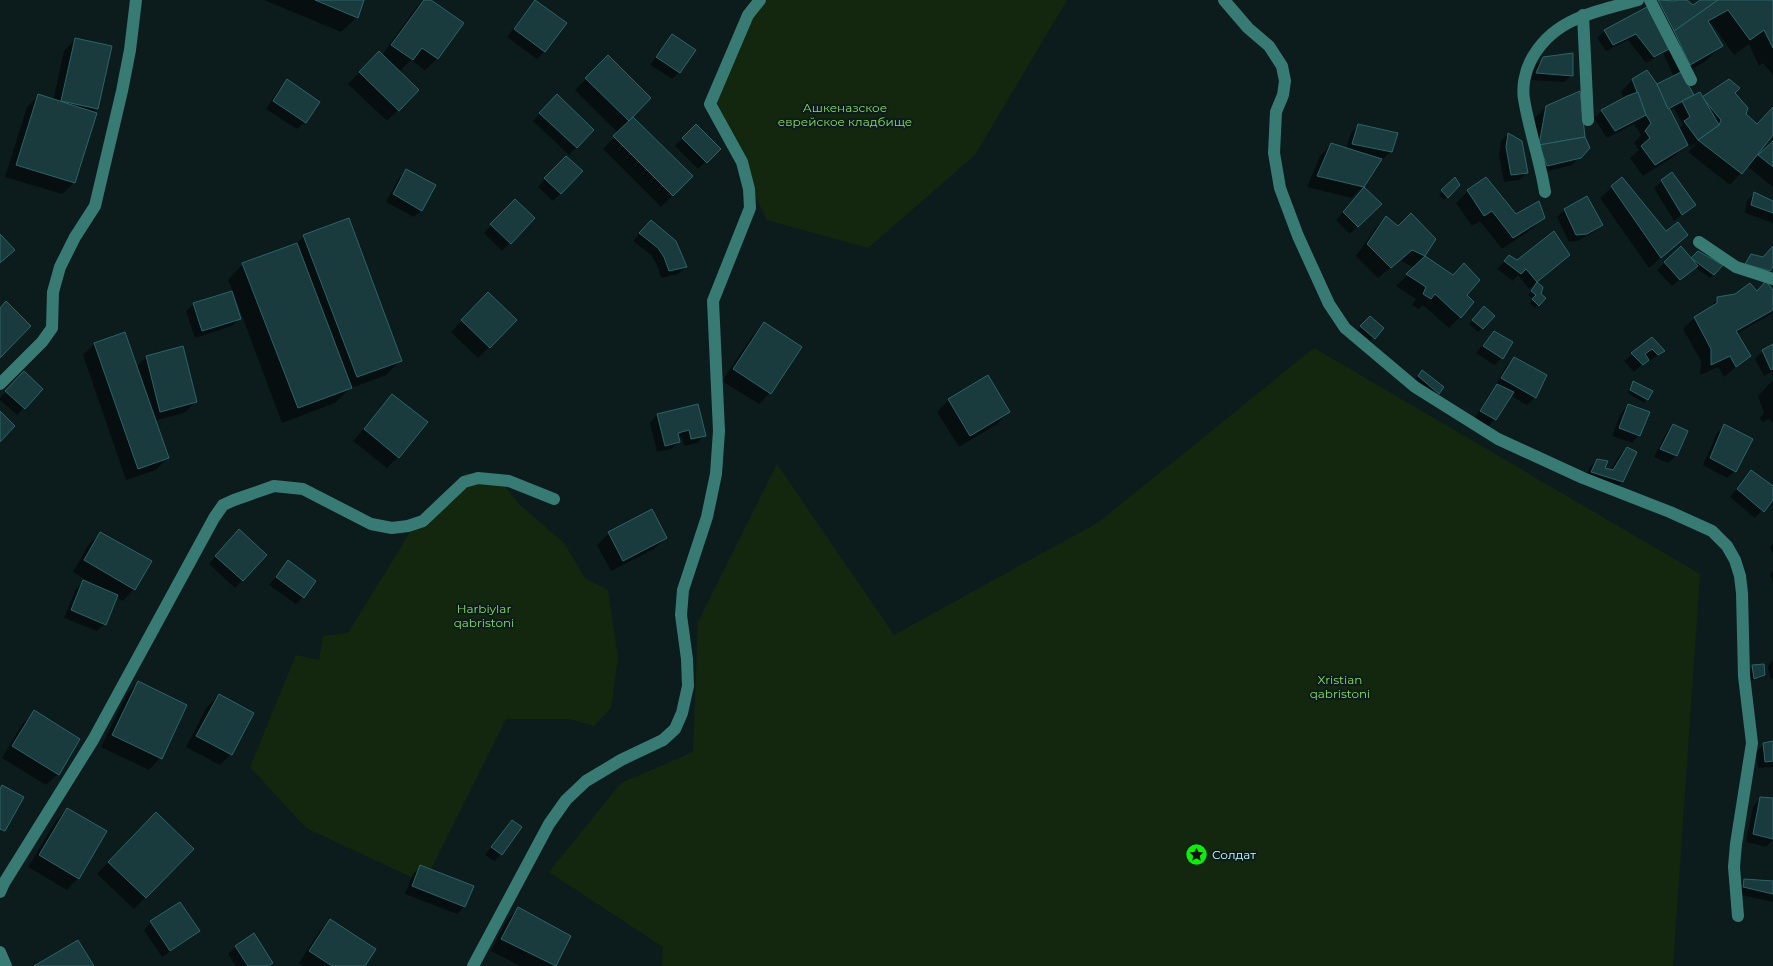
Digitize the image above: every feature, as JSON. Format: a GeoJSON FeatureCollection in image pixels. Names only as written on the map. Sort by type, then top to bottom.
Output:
{"type":"FeatureCollection","features":[{"type":"Feature","properties":{"kind":"street"},"geometry":{"type":"LineString","coordinates":[[0,384],[42,342],[52,328],[53,292],[60,267],[75,237],[95,206],[127,66],[136,0]]}},
{"type":"Feature","properties":{"kind":"street"},"geometry":{"type":"LineString","coordinates":[[473,966],[549,824],[566,800],[586,781],[621,760],[663,740],[676,729],[682,713],[688,686],[687,659],[681,614],[683,590],[708,517],[717,465],[719,431],[712,302],[750,208],[749,189],[742,162],[710,104],[748,15],[760,0]]}},
{"type":"Feature","properties":{"kind":"street"},"geometry":{"type":"LineString","coordinates":[[1224,0],[1248,28],[1268,46],[1282,66],[1285,81],[1283,95],[1276,112],[1274,153],[1280,188],[1298,236],[1330,304],[1345,328],[1415,387],[1498,439],[1582,478],[1670,512],[1712,531],[1727,546],[1735,560],[1740,576],[1742,594],[1744,676],[1752,743],[1734,867],[1738,916]]}},
{"type":"Feature","properties":{"kind":"street"},"geometry":{"type":"LineString","coordinates":[[1545,192],[1523,96],[1526,71],[1538,47],[1556,29],[1584,15],[1638,0]]}},
{"type":"Feature","properties":{"kind":"street"},"geometry":{"type":"LineString","coordinates":[[1650,0],[1691,80]]}},
{"type":"Feature","properties":{"kind":"street"},"geometry":{"type":"LineString","coordinates":[[1584,15],[1588,120]]}},
{"type":"Feature","properties":{"kind":"street"},"geometry":{"type":"LineString","coordinates":[[1700,242],[1736,267],[1773,279]]}},
{"type":"Feature","properties":{"kind":"street"},"geometry":{"type":"LineString","coordinates":[[0,892],[93,740],[214,518],[223,505],[274,486],[302,489],[371,524],[392,528],[408,526],[423,521],[464,482],[478,478],[509,481],[554,499]]}},
{"type":"Feature","properties":{"kind":"street"},"geometry":{"type":"LineString","coordinates":[[0,952],[6,966]]}},
{"type":"Feature","properties":{"kind":"green space","name":"Ашкеназское еврейское кладбище"},"geometry":{"type":"Polygon","coordinates":[[[767,0],[1067,0],[975,155],[868,248],[767,220],[711,106],[743,23],[767,0]]]}},
{"type":"Feature","properties":{"kind":"green space","name":"Xristian qabristoni"},"geometry":{"type":"Polygon","coordinates":[[[1314,348],[1700,574],[1673,966],[662,966],[663,947],[549,872],[621,783],[693,752],[698,622],[777,464],[894,635],[1099,522],[1314,348]]]}},
{"type":"Feature","properties":{"kind":"green space","name":"Harbiylar qabristoni"},"geometry":{"type":"Polygon","coordinates":[[[465,473],[497,477],[519,504],[564,543],[585,578],[608,590],[618,657],[611,708],[594,726],[569,719],[506,719],[424,883],[306,828],[250,767],[296,655],[319,660],[323,636],[348,633],[422,513],[465,473]]]}},
{"type":"Feature","properties":{"kind":"building"},"geometry":{"type":"Polygon","coordinates":[[[315,0],[364,0],[358,18],[315,0]]]}},
{"type":"Feature","properties":{"kind":"building"},"geometry":{"type":"Polygon","coordinates":[[[424,0],[431,0],[464,23],[438,59],[422,48],[413,60],[391,45],[424,0]]]}},
{"type":"Feature","properties":{"kind":"building"},"geometry":{"type":"Polygon","coordinates":[[[535,0],[567,23],[545,52],[514,29],[535,0]]]}},
{"type":"Feature","properties":{"kind":"building"},"geometry":{"type":"Polygon","coordinates":[[[1658,0],[1687,0],[1693,5],[1700,0],[1718,0],[1674,31],[1658,0]]]}},
{"type":"Feature","properties":{"kind":"building"},"geometry":{"type":"Polygon","coordinates":[[[1718,0],[1773,0],[1773,48],[1764,30],[1750,40],[1728,10],[1708,21],[1723,46],[1690,65],[1674,31],[1718,0]]]}},
{"type":"Feature","properties":{"kind":"building"},"geometry":{"type":"Polygon","coordinates":[[[1647,7],[1669,49],[1654,57],[1636,34],[1613,45],[1604,30],[1647,7]]]}},
{"type":"Feature","properties":{"kind":"building"},"geometry":{"type":"Polygon","coordinates":[[[672,34],[696,50],[680,73],[656,57],[672,34]]]}},
{"type":"Feature","properties":{"kind":"building"},"geometry":{"type":"Polygon","coordinates":[[[75,38],[112,46],[98,109],[61,101],[75,38]]]}},
{"type":"Feature","properties":{"kind":"building"},"geometry":{"type":"Polygon","coordinates":[[[379,51],[419,90],[399,111],[359,72],[379,51]]]}},
{"type":"Feature","properties":{"kind":"building"},"geometry":{"type":"Polygon","coordinates":[[[1573,53],[1573,76],[1536,73],[1543,57],[1573,53]]]}},
{"type":"Feature","properties":{"kind":"building"},"geometry":{"type":"Polygon","coordinates":[[[608,55],[651,98],[629,121],[585,78],[608,55]]]}},
{"type":"Feature","properties":{"kind":"building"},"geometry":{"type":"Polygon","coordinates":[[[1647,70],[1657,84],[1688,145],[1655,165],[1641,146],[1650,138],[1645,131],[1651,123],[1632,79],[1647,70]]]}},
{"type":"Feature","properties":{"kind":"building"},"geometry":{"type":"Polygon","coordinates":[[[1681,72],[1694,95],[1668,109],[1657,84],[1681,72]]]}},
{"type":"Feature","properties":{"kind":"building"},"geometry":{"type":"Polygon","coordinates":[[[287,79],[320,102],[306,123],[273,101],[287,79]]]}},
{"type":"Feature","properties":{"kind":"building"},"geometry":{"type":"Polygon","coordinates":[[[1729,79],[1740,88],[1735,93],[1748,108],[1746,114],[1757,124],[1773,107],[1773,135],[1742,174],[1698,140],[1719,125],[1721,120],[1702,97],[1729,79]]]}},
{"type":"Feature","properties":{"kind":"building"},"geometry":{"type":"Polygon","coordinates":[[[1580,91],[1585,137],[1539,145],[1546,106],[1580,91]]]}},
{"type":"Feature","properties":{"kind":"building"},"geometry":{"type":"Polygon","coordinates":[[[1638,92],[1646,115],[1615,131],[1601,110],[1638,92]]]}},
{"type":"Feature","properties":{"kind":"building"},"geometry":{"type":"Polygon","coordinates":[[[1700,92],[1719,125],[1698,140],[1684,121],[1690,117],[1682,101],[1700,92]]]}},
{"type":"Feature","properties":{"kind":"building"},"geometry":{"type":"Polygon","coordinates":[[[38,94],[97,113],[75,183],[16,165],[38,94]]]}},
{"type":"Feature","properties":{"kind":"building"},"geometry":{"type":"Polygon","coordinates":[[[557,94],[594,130],[577,148],[539,113],[557,94]]]}},
{"type":"Feature","properties":{"kind":"building"},"geometry":{"type":"Polygon","coordinates":[[[633,117],[693,176],[673,196],[613,136],[633,117]]]}},
{"type":"Feature","properties":{"kind":"building"},"geometry":{"type":"Polygon","coordinates":[[[696,124],[721,149],[707,163],[682,138],[696,124]]]}},
{"type":"Feature","properties":{"kind":"building"},"geometry":{"type":"Polygon","coordinates":[[[1358,124],[1398,133],[1392,152],[1352,144],[1358,124]]]}},
{"type":"Feature","properties":{"kind":"building"},"geometry":{"type":"Polygon","coordinates":[[[1508,133],[1522,141],[1528,173],[1511,175],[1506,147],[1508,133]]]}},
{"type":"Feature","properties":{"kind":"building"},"geometry":{"type":"Polygon","coordinates":[[[1585,137],[1590,148],[1581,158],[1547,166],[1539,145],[1585,137]]]}},
{"type":"Feature","properties":{"kind":"building"},"geometry":{"type":"Polygon","coordinates":[[[1773,141],[1773,167],[1758,155],[1773,141]]]}},
{"type":"Feature","properties":{"kind":"building"},"geometry":{"type":"Polygon","coordinates":[[[1331,143],[1382,159],[1364,187],[1317,176],[1331,143]]]}},
{"type":"Feature","properties":{"kind":"building"},"geometry":{"type":"Polygon","coordinates":[[[566,156],[583,171],[561,194],[544,178],[566,156]]]}},
{"type":"Feature","properties":{"kind":"building"},"geometry":{"type":"Polygon","coordinates":[[[406,169],[436,185],[422,211],[393,194],[406,169]]]}},
{"type":"Feature","properties":{"kind":"building"},"geometry":{"type":"Polygon","coordinates":[[[1672,172],[1696,205],[1682,215],[1661,180],[1672,172]]]}},
{"type":"Feature","properties":{"kind":"building"},"geometry":{"type":"Polygon","coordinates":[[[1455,177],[1460,185],[1448,198],[1441,190],[1455,177]]]}},
{"type":"Feature","properties":{"kind":"building"},"geometry":{"type":"Polygon","coordinates":[[[1486,177],[1516,214],[1539,201],[1545,218],[1513,238],[1492,211],[1484,216],[1467,190],[1486,177]]]}},
{"type":"Feature","properties":{"kind":"building"},"geometry":{"type":"Polygon","coordinates":[[[1622,177],[1666,231],[1678,222],[1688,235],[1661,258],[1611,186],[1622,177]]]}},
{"type":"Feature","properties":{"kind":"building"},"geometry":{"type":"Polygon","coordinates":[[[1364,187],[1382,204],[1358,227],[1343,212],[1364,187]]]}},
{"type":"Feature","properties":{"kind":"building"},"geometry":{"type":"Polygon","coordinates":[[[1754,192],[1773,201],[1773,213],[1751,205],[1754,192]]]}},
{"type":"Feature","properties":{"kind":"building"},"geometry":{"type":"Polygon","coordinates":[[[1587,196],[1603,225],[1587,234],[1576,235],[1564,209],[1587,196]]]}},
{"type":"Feature","properties":{"kind":"building"},"geometry":{"type":"Polygon","coordinates":[[[515,199],[535,218],[511,244],[490,224],[515,199]]]}},
{"type":"Feature","properties":{"kind":"building"},"geometry":{"type":"Polygon","coordinates":[[[1411,213],[1436,239],[1425,256],[1412,250],[1391,268],[1367,244],[1386,216],[1398,226],[1411,213]]]}},
{"type":"Feature","properties":{"kind":"building"},"geometry":{"type":"Polygon","coordinates":[[[349,218],[402,361],[357,377],[303,235],[349,218]]]}},
{"type":"Feature","properties":{"kind":"building"},"geometry":{"type":"Polygon","coordinates":[[[651,220],[676,241],[687,267],[669,271],[664,257],[658,248],[639,233],[651,220]]]}},
{"type":"Feature","properties":{"kind":"building"},"geometry":{"type":"Polygon","coordinates":[[[1554,231],[1570,255],[1537,282],[1526,269],[1521,274],[1504,261],[1509,255],[1517,260],[1554,231]]]}},
{"type":"Feature","properties":{"kind":"building"},"geometry":{"type":"Polygon","coordinates":[[[0,234],[15,250],[0,263],[0,234]]]}},
{"type":"Feature","properties":{"kind":"building"},"geometry":{"type":"Polygon","coordinates":[[[297,243],[352,388],[298,408],[242,263],[297,243]]]}},
{"type":"Feature","properties":{"kind":"building"},"geometry":{"type":"Polygon","coordinates":[[[1681,246],[1698,266],[1680,280],[1664,262],[1681,246]]]}},
{"type":"Feature","properties":{"kind":"building"},"geometry":{"type":"Polygon","coordinates":[[[1773,246],[1773,267],[1770,271],[1745,264],[1751,254],[1763,257],[1773,246]]]}},
{"type":"Feature","properties":{"kind":"building"},"geometry":{"type":"Polygon","coordinates":[[[1698,251],[1723,265],[1714,275],[1691,258],[1698,251]]]}},
{"type":"Feature","properties":{"kind":"building"},"geometry":{"type":"Polygon","coordinates":[[[1425,256],[1453,275],[1464,263],[1480,280],[1467,295],[1474,302],[1461,318],[1435,294],[1431,299],[1423,294],[1426,287],[1406,274],[1425,256]]]}},
{"type":"Feature","properties":{"kind":"building"},"geometry":{"type":"Polygon","coordinates":[[[1766,281],[1773,290],[1773,310],[1736,331],[1751,356],[1736,367],[1730,356],[1711,365],[1711,349],[1694,317],[1717,303],[1717,297],[1735,294],[1750,283],[1757,291],[1766,281]]]}},
{"type":"Feature","properties":{"kind":"building"},"geometry":{"type":"Polygon","coordinates":[[[1537,282],[1543,287],[1541,294],[1546,298],[1539,306],[1532,299],[1536,295],[1531,291],[1537,282]]]}},
{"type":"Feature","properties":{"kind":"building"},"geometry":{"type":"Polygon","coordinates":[[[232,291],[241,319],[202,331],[193,303],[232,291]]]}},
{"type":"Feature","properties":{"kind":"building"},"geometry":{"type":"Polygon","coordinates":[[[488,292],[517,320],[490,348],[461,320],[488,292]]]}},
{"type":"Feature","properties":{"kind":"building"},"geometry":{"type":"Polygon","coordinates":[[[6,301],[31,326],[0,358],[0,308],[6,301]]]}},
{"type":"Feature","properties":{"kind":"building"},"geometry":{"type":"Polygon","coordinates":[[[1484,306],[1495,316],[1483,329],[1472,320],[1484,306]]]}},
{"type":"Feature","properties":{"kind":"building"},"geometry":{"type":"Polygon","coordinates":[[[1370,316],[1384,328],[1375,339],[1360,326],[1370,316]]]}},
{"type":"Feature","properties":{"kind":"building"},"geometry":{"type":"Polygon","coordinates":[[[764,322],[802,347],[771,394],[733,369],[764,322]]]}},
{"type":"Feature","properties":{"kind":"building"},"geometry":{"type":"Polygon","coordinates":[[[1494,331],[1513,342],[1503,359],[1483,346],[1494,331]]]}},
{"type":"Feature","properties":{"kind":"building"},"geometry":{"type":"Polygon","coordinates":[[[125,332],[169,458],[138,469],[94,343],[125,332]]]}},
{"type":"Feature","properties":{"kind":"building"},"geometry":{"type":"Polygon","coordinates":[[[1652,337],[1665,351],[1658,355],[1652,349],[1645,354],[1649,360],[1643,365],[1631,353],[1652,337]]]}},
{"type":"Feature","properties":{"kind":"building"},"geometry":{"type":"Polygon","coordinates":[[[1773,344],[1773,369],[1771,370],[1762,350],[1773,344]]]}},
{"type":"Feature","properties":{"kind":"building"},"geometry":{"type":"Polygon","coordinates":[[[183,346],[197,402],[160,412],[146,356],[183,346]]]}},
{"type":"Feature","properties":{"kind":"building"},"geometry":{"type":"Polygon","coordinates":[[[1514,357],[1547,375],[1536,398],[1501,378],[1514,357]]]}},
{"type":"Feature","properties":{"kind":"building"},"geometry":{"type":"Polygon","coordinates":[[[1422,370],[1444,387],[1439,394],[1418,376],[1422,370]]]}},
{"type":"Feature","properties":{"kind":"building"},"geometry":{"type":"Polygon","coordinates":[[[24,371],[43,389],[25,409],[5,391],[24,371]]]}},
{"type":"Feature","properties":{"kind":"building"},"geometry":{"type":"Polygon","coordinates":[[[988,375],[1010,412],[970,436],[948,399],[988,375]]]}},
{"type":"Feature","properties":{"kind":"building"},"geometry":{"type":"Polygon","coordinates":[[[1633,381],[1653,391],[1648,400],[1630,390],[1633,381]]]}},
{"type":"Feature","properties":{"kind":"building"},"geometry":{"type":"Polygon","coordinates":[[[1497,384],[1514,392],[1496,420],[1480,411],[1497,384]]]}},
{"type":"Feature","properties":{"kind":"building"},"geometry":{"type":"Polygon","coordinates":[[[392,394],[428,422],[399,458],[364,429],[392,394]]]}},
{"type":"Feature","properties":{"kind":"building"},"geometry":{"type":"Polygon","coordinates":[[[698,404],[706,436],[691,439],[689,430],[678,433],[680,442],[665,446],[657,414],[698,404]]]}},
{"type":"Feature","properties":{"kind":"building"},"geometry":{"type":"Polygon","coordinates":[[[1628,404],[1650,412],[1640,436],[1619,428],[1628,404]]]}},
{"type":"Feature","properties":{"kind":"building"},"geometry":{"type":"Polygon","coordinates":[[[0,411],[15,426],[0,442],[0,411]]]}},
{"type":"Feature","properties":{"kind":"building"},"geometry":{"type":"Polygon","coordinates":[[[1673,424],[1688,431],[1677,456],[1660,449],[1673,424]]]}},
{"type":"Feature","properties":{"kind":"building"},"geometry":{"type":"Polygon","coordinates":[[[1724,424],[1753,439],[1736,472],[1710,458],[1724,424]]]}},
{"type":"Feature","properties":{"kind":"building"},"geometry":{"type":"Polygon","coordinates":[[[1627,447],[1637,452],[1623,482],[1591,472],[1597,459],[1608,461],[1605,468],[1613,470],[1627,447]]]}},
{"type":"Feature","properties":{"kind":"building"},"geometry":{"type":"Polygon","coordinates":[[[1751,470],[1773,486],[1773,500],[1764,512],[1737,489],[1751,470]]]}},
{"type":"Feature","properties":{"kind":"building"},"geometry":{"type":"Polygon","coordinates":[[[652,509],[667,538],[623,561],[608,532],[652,509]]]}},
{"type":"Feature","properties":{"kind":"building"},"geometry":{"type":"Polygon","coordinates":[[[239,529],[267,555],[243,581],[215,556],[239,529]]]}},
{"type":"Feature","properties":{"kind":"building"},"geometry":{"type":"Polygon","coordinates":[[[100,532],[152,561],[135,590],[84,560],[100,532]]]}},
{"type":"Feature","properties":{"kind":"building"},"geometry":{"type":"Polygon","coordinates":[[[288,560],[316,581],[304,598],[276,577],[288,560]]]}},
{"type":"Feature","properties":{"kind":"building"},"geometry":{"type":"Polygon","coordinates":[[[83,580],[118,595],[106,625],[71,610],[83,580]]]}},
{"type":"Feature","properties":{"kind":"building"},"geometry":{"type":"Polygon","coordinates":[[[1764,664],[1765,675],[1754,679],[1752,665],[1764,664]]]}},
{"type":"Feature","properties":{"kind":"building"},"geometry":{"type":"Polygon","coordinates":[[[138,681],[187,705],[162,759],[112,735],[138,681]]]}},
{"type":"Feature","properties":{"kind":"building"},"geometry":{"type":"Polygon","coordinates":[[[219,694],[254,713],[232,755],[196,736],[219,694]]]}},
{"type":"Feature","properties":{"kind":"building"},"geometry":{"type":"Polygon","coordinates":[[[34,710],[80,739],[59,775],[12,746],[34,710]]]}},
{"type":"Feature","properties":{"kind":"building"},"geometry":{"type":"Polygon","coordinates":[[[1773,741],[1773,761],[1765,762],[1763,743],[1773,741]]]}},
{"type":"Feature","properties":{"kind":"building"},"geometry":{"type":"Polygon","coordinates":[[[2,785],[24,797],[5,831],[0,829],[0,789],[2,785]]]}},
{"type":"Feature","properties":{"kind":"building"},"geometry":{"type":"Polygon","coordinates":[[[1760,797],[1773,798],[1773,839],[1753,834],[1760,797]]]}},
{"type":"Feature","properties":{"kind":"building"},"geometry":{"type":"Polygon","coordinates":[[[67,808],[107,831],[79,879],[39,855],[67,808]]]}},
{"type":"Feature","properties":{"kind":"building"},"geometry":{"type":"Polygon","coordinates":[[[156,812],[194,849],[146,898],[108,862],[156,812]]]}},
{"type":"Feature","properties":{"kind":"building"},"geometry":{"type":"Polygon","coordinates":[[[512,820],[522,827],[502,855],[491,847],[512,820]]]}},
{"type":"Feature","properties":{"kind":"building"},"geometry":{"type":"Polygon","coordinates":[[[420,865],[474,886],[465,907],[412,886],[420,865]]]}},
{"type":"Feature","properties":{"kind":"building"},"geometry":{"type":"Polygon","coordinates":[[[1744,879],[1773,881],[1773,894],[1743,887],[1744,879]]]}},
{"type":"Feature","properties":{"kind":"building"},"geometry":{"type":"Polygon","coordinates":[[[180,902],[200,931],[170,951],[150,921],[180,902]]]}},
{"type":"Feature","properties":{"kind":"building"},"geometry":{"type":"Polygon","coordinates":[[[518,907],[571,936],[556,966],[501,939],[518,907]]]}},
{"type":"Feature","properties":{"kind":"building"},"geometry":{"type":"Polygon","coordinates":[[[330,919],[376,949],[365,966],[332,966],[309,951],[330,919]]]}},
{"type":"Feature","properties":{"kind":"building"},"geometry":{"type":"Polygon","coordinates":[[[254,933],[273,963],[268,966],[248,966],[235,946],[254,933]]]}},
{"type":"Feature","properties":{"kind":"building"},"geometry":{"type":"Polygon","coordinates":[[[78,940],[94,966],[34,966],[78,940]]]}},
{"type":"Feature","properties":{"kind":"place","name":"Солдат"},"geometry":{"type":"Point","coordinates":[1196,855]}}]}
